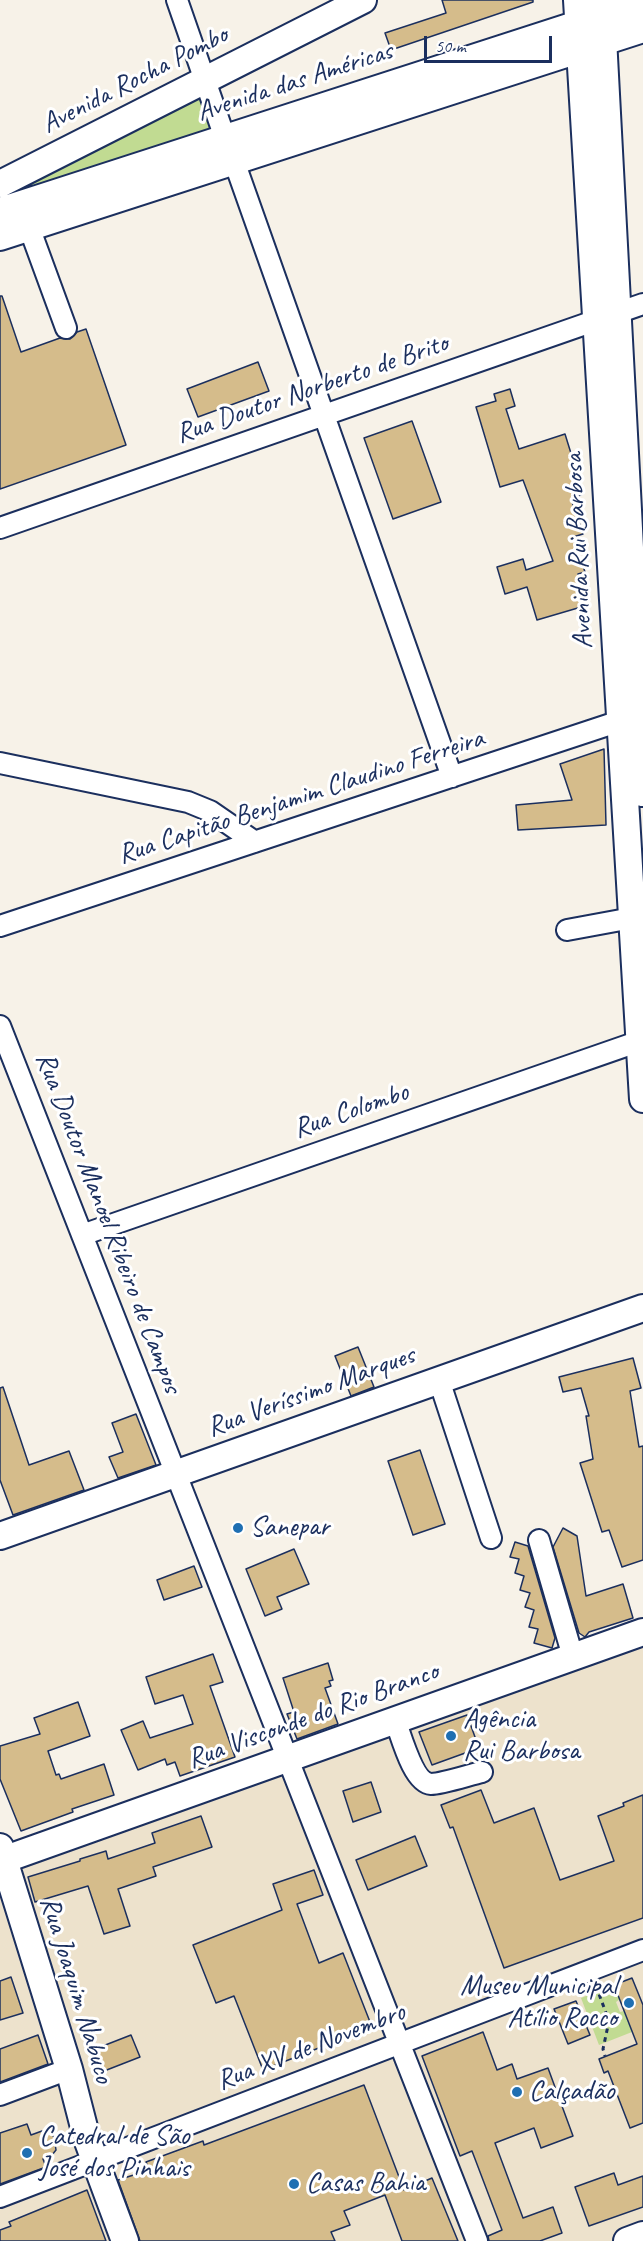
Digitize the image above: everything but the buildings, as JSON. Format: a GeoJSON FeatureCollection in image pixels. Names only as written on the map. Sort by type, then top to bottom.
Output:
{"type":"FeatureCollection","features":[{"type":"Feature","properties":{"kind":"main road","name":"Avenida Rocha Pombo"},"geometry":{"type":"LineString","coordinates":[[0,184],[363,0]]}},
{"type":"Feature","properties":{"kind":"main road","name":"Avenida das Américas"},"geometry":{"type":"LineString","coordinates":[[0,211],[225,138],[590,10],[643,3]]}},
{"type":"Feature","properties":{"kind":"main road","name":"Avenida Rui Barbosa"},"geometry":{"type":"LineString","coordinates":[[590,10],[607,316],[634,716],[643,793]]}},
{"type":"Feature","properties":{"kind":"main road","name":"Avenida das Américas"},"geometry":{"type":"LineString","coordinates":[[0,237],[643,29]]}},
{"type":"Feature","properties":{"kind":"main road","name":"Avenida Rui Barbosa"},"geometry":{"type":"LineString","coordinates":[[634,716],[632,918],[643,1099]]}},
{"type":"Feature","properties":{"kind":"main road","name":"Rua Veríssimo Marques"},"geometry":{"type":"LineString","coordinates":[[0,1536],[643,1308]]}},
{"type":"Feature","properties":{"kind":"main road","name":"Rua Visconde do Rio Branco"},"geometry":{"type":"LineString","coordinates":[[1,1856],[288,1758],[643,1632]]}},
{"type":"Feature","properties":{"kind":"main road","name":"Rua Joaquim Nabuco"},"geometry":{"type":"LineString","coordinates":[[1,1856],[69,2068],[93,2156],[125,2241]]}},
{"type":"Feature","properties":{"kind":"main road"},"geometry":{"type":"LineString","coordinates":[[627,2241],[643,2235]]}},
{"type":"Feature","properties":{"kind":"street"},"geometry":{"type":"LineString","coordinates":[[177,0],[225,138]]}},
{"type":"Feature","properties":{"kind":"street"},"geometry":{"type":"LineString","coordinates":[[234,161],[452,777]]}},
{"type":"Feature","properties":{"kind":"street"},"geometry":{"type":"LineString","coordinates":[[29,227],[66,328]]}},
{"type":"Feature","properties":{"kind":"street","name":"Rua Doutor Norberto de Brito"},"geometry":{"type":"LineString","coordinates":[[0,528],[643,304]]}},
{"type":"Feature","properties":{"kind":"street","name":"Rua Capitão Benjamim Claudino Ferreira"},"geometry":{"type":"LineString","coordinates":[[0,926],[634,716]]}},
{"type":"Feature","properties":{"kind":"street"},"geometry":{"type":"LineString","coordinates":[[0,763],[188,802],[210,811],[255,842]]}},
{"type":"Feature","properties":{"kind":"street"},"geometry":{"type":"LineString","coordinates":[[567,930],[632,918]]}},
{"type":"Feature","properties":{"kind":"street","name":"Rua Doutor Manoel Ribeiro de Campos"},"geometry":{"type":"LineString","coordinates":[[0,1026],[477,2241]]}},
{"type":"Feature","properties":{"kind":"street","name":"Rua Colombo"},"geometry":{"type":"LineString","coordinates":[[82,1235],[640,1041]]}},
{"type":"Feature","properties":{"kind":"street"},"geometry":{"type":"LineString","coordinates":[[440,1380],[491,1538]]}},
{"type":"Feature","properties":{"kind":"street"},"geometry":{"type":"LineString","coordinates":[[539,1540],[573,1657]]}},
{"type":"Feature","properties":{"kind":"street"},"geometry":{"type":"LineString","coordinates":[[395,1720],[415,1773],[421,1781],[431,1784],[482,1772]]}},
{"type":"Feature","properties":{"kind":"street","name":"Rua XV de Novembro"},"geometry":{"type":"LineString","coordinates":[[0,2197],[93,2156],[400,2044],[499,1999],[590,1970],[643,1950]]}},
{"type":"Feature","properties":{"kind":"street"},"geometry":{"type":"LineString","coordinates":[[0,2095],[69,2068]]}},
{"type":"Feature","properties":{"kind":"path"},"geometry":{"type":"LineString","coordinates":[[590,1970],[609,2021],[603,2049],[605,2056]]}},
{"type":"Feature","properties":{"kind":"shaded area"},"geometry":{"type":"Polygon","coordinates":[[[643,1617],[643,2230],[612,2241],[0,2241],[0,1846],[643,1617]]]}},
{"type":"Feature","properties":{"kind":"green space"},"geometry":{"type":"Polygon","coordinates":[[[199,93],[212,130],[0,199],[0,194],[199,93]]]}},
{"type":"Feature","properties":{"kind":"green space"},"geometry":{"type":"Polygon","coordinates":[[[614,1985],[620,1999],[616,2002],[620,2012],[624,2011],[632,2032],[599,2045],[581,1998],[614,1985]]]}},
{"type":"Feature","properties":{"kind":"place","name":"Sanepar"},"geometry":{"type":"Point","coordinates":[238,1528]}},
{"type":"Feature","properties":{"kind":"place","name":"Agência Rui Barbosa"},"geometry":{"type":"Point","coordinates":[451,1736]}},
{"type":"Feature","properties":{"kind":"place","name":"Museu Municipal Atílio Rocco"},"geometry":{"type":"Point","coordinates":[629,2003]}},
{"type":"Feature","properties":{"kind":"place","name":"Calçadão"},"geometry":{"type":"Point","coordinates":[517,2092]}},
{"type":"Feature","properties":{"kind":"place","name":"Catedral de São José dos Pinhais"},"geometry":{"type":"Point","coordinates":[27,2153]}},
{"type":"Feature","properties":{"kind":"place","name":"Casas Bahia"},"geometry":{"type":"Point","coordinates":[294,2184]}}]}
